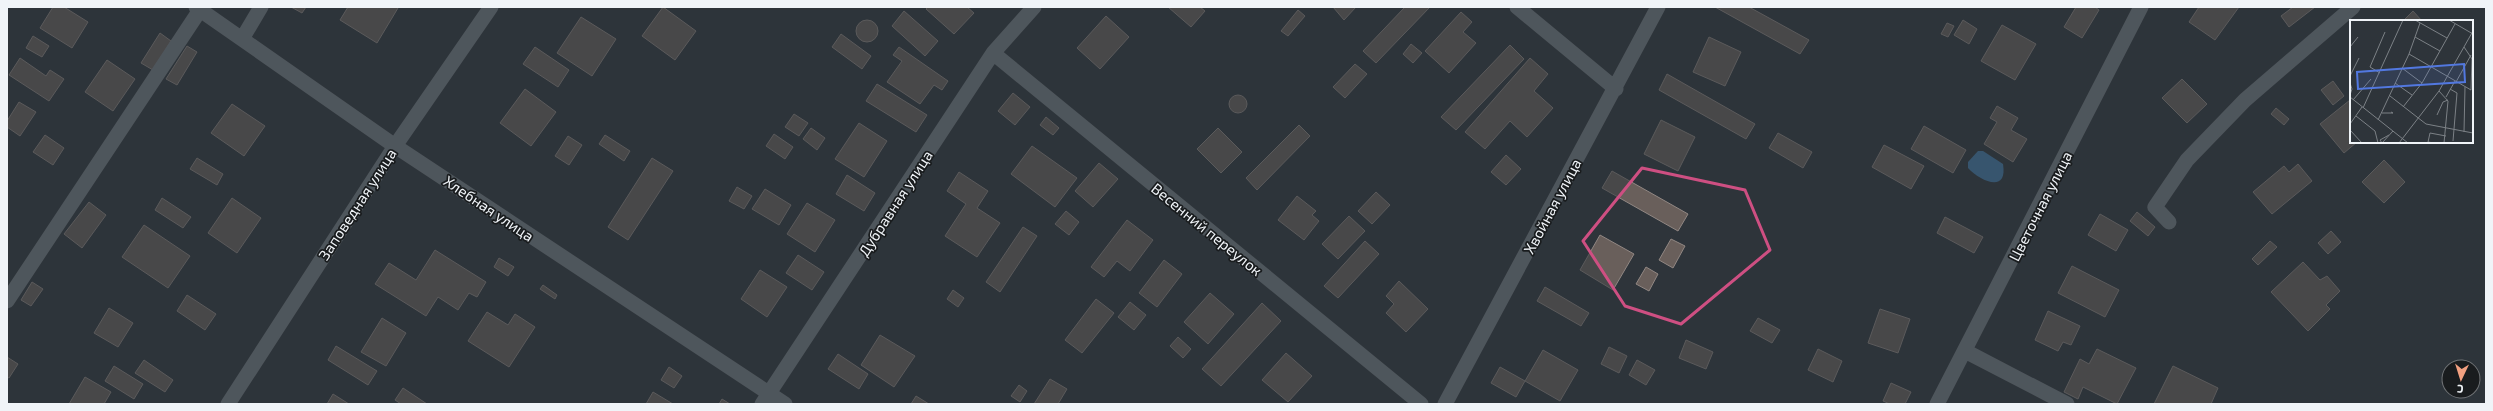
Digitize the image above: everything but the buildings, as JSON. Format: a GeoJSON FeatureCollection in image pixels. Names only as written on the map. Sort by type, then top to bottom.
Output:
{"type":"FeatureCollection","features":[{"type":"Feature","properties":{"kind":"street"},"geometry":{"type":"LineString","coordinates":[[242,39],[261,7]]}},
{"type":"Feature","properties":{"kind":"street","name":"Заповедная улица"},"geometry":{"type":"LineString","coordinates":[[228,404],[394,146],[491,7]]}},
{"type":"Feature","properties":{"kind":"street","name":"Дубравная улица"},"geometry":{"type":"LineString","coordinates":[[766,399],[993,53],[1034,7]]}},
{"type":"Feature","properties":{"kind":"street"},"geometry":{"type":"LineString","coordinates":[[1517,7],[1616,89]]}},
{"type":"Feature","properties":{"kind":"street","name":"Хвойная улица"},"geometry":{"type":"LineString","coordinates":[[1445,404],[1616,89],[1658,7]]}},
{"type":"Feature","properties":{"kind":"street","name":"Цветочная улица"},"geometry":{"type":"LineString","coordinates":[[1937,404],[2141,7]]}},
{"type":"Feature","properties":{"kind":"street"},"geometry":{"type":"LineString","coordinates":[[2169,222],[2155,207],[2187,160],[2245,100],[2353,7]]}},
{"type":"Feature","properties":{"kind":"street"},"geometry":{"type":"LineString","coordinates":[[7,301],[198,8]]}},
{"type":"Feature","properties":{"kind":"street","name":"Хлебная улица"},"geometry":{"type":"LineString","coordinates":[[198,8],[394,146],[766,399],[785,404]]}},
{"type":"Feature","properties":{"kind":"street","name":"Весенний переулок"},"geometry":{"type":"LineString","coordinates":[[993,53],[1422,404]]}},
{"type":"Feature","properties":{"kind":"street"},"geometry":{"type":"LineString","coordinates":[[1965,351],[2067,404]]}},
{"type":"Feature","properties":{"kind":"highlighted area"},"geometry":{"type":"Polygon","coordinates":[[[1642,168],[1745,190],[1770,250],[1681,324],[1625,306],[1583,241],[1642,168]]]}},
{"type":"Feature","properties":{"kind":"water"},"geometry":{"type":"Polygon","coordinates":[[[1978,151],[1983,151],[2003,164],[2001,179],[1997,182],[1992,182],[1979,177],[1968,168],[1968,162],[1978,151]]]}}]}
